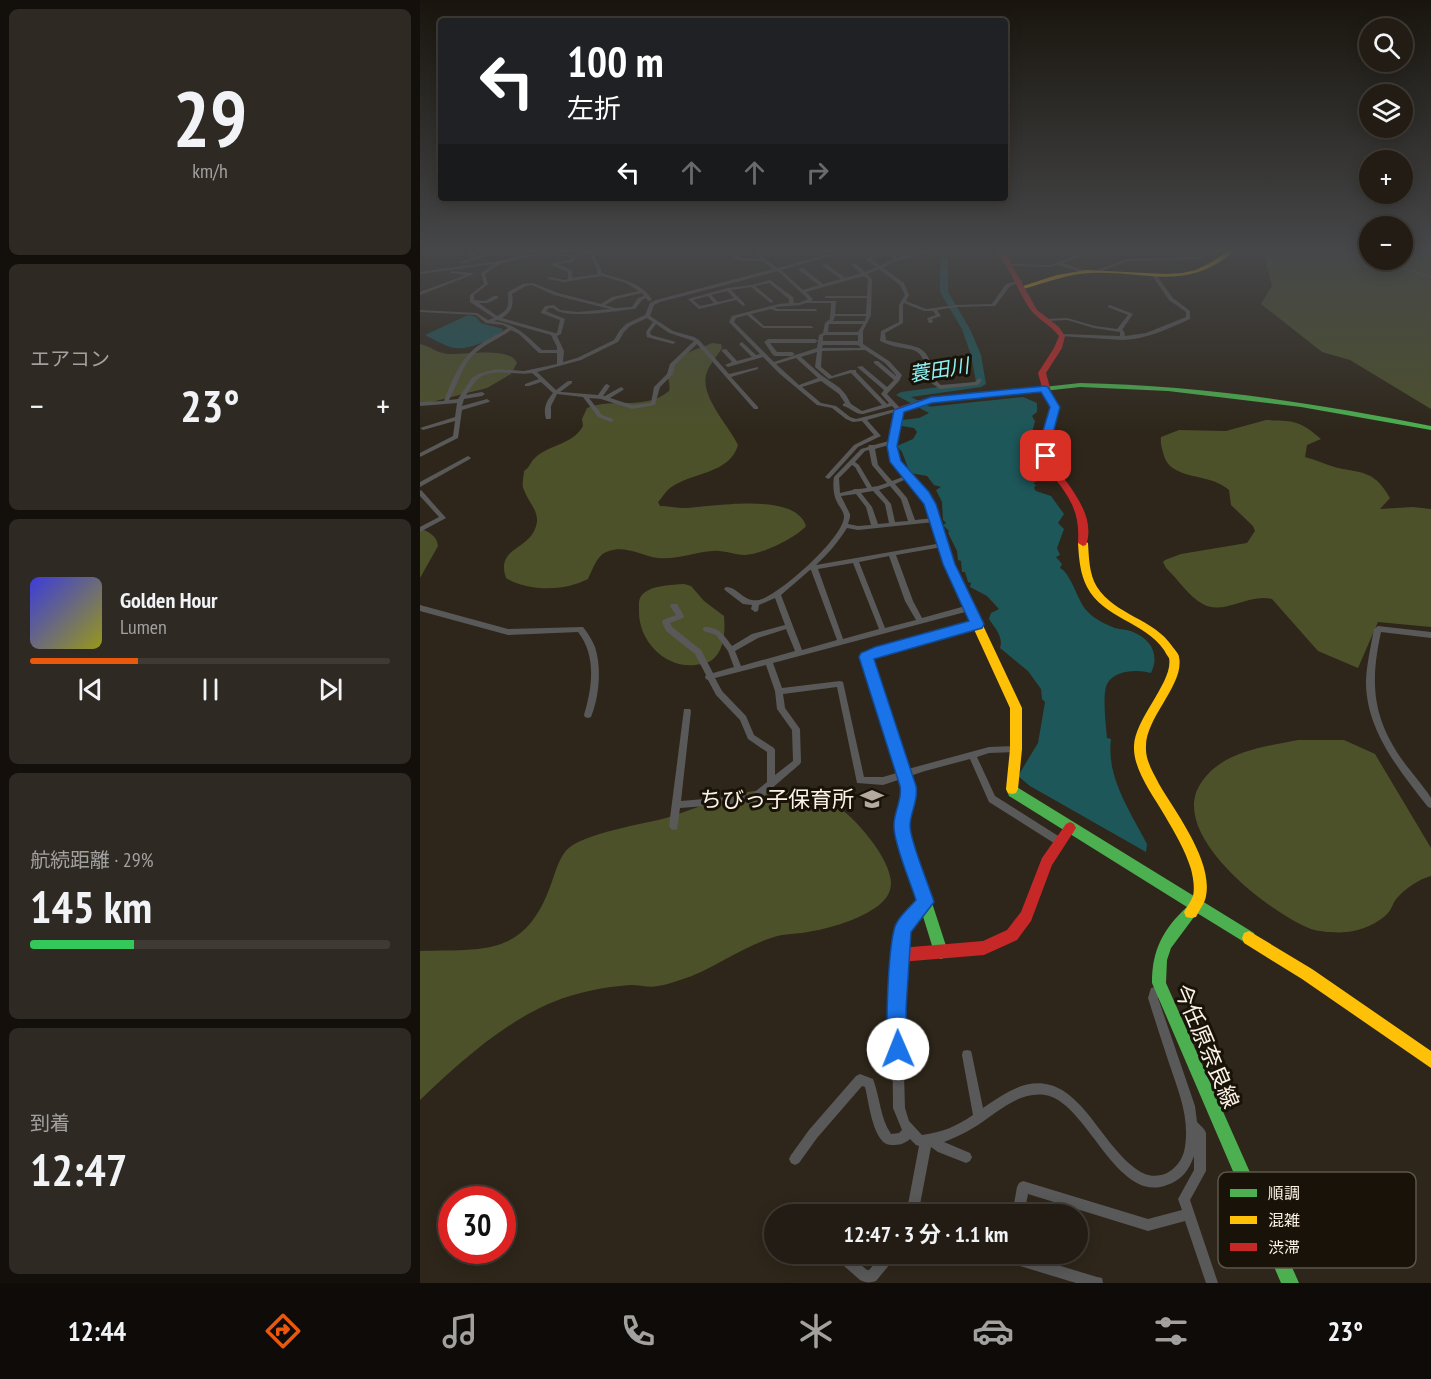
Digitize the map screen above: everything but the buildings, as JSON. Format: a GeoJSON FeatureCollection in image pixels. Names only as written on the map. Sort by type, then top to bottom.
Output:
{"type":"FeatureCollection","features":[{"type":"Feature","properties":{"kind":"street"},"geometry":{"type":"LineString","coordinates":[[420,311],[472,313],[488,322],[504,324],[521,333],[541,352],[561,351]]}},
{"type":"Feature","properties":{"kind":"street"},"geometry":{"type":"LineString","coordinates":[[486,311],[497,318],[518,326],[554,335],[561,351],[560,365]]}},
{"type":"Feature","properties":{"kind":"street"},"geometry":{"type":"LineString","coordinates":[[488,322],[508,311]]}},
{"type":"Feature","properties":{"kind":"street"},"geometry":{"type":"LineString","coordinates":[[543,311],[562,319],[559,334],[554,335]]}},
{"type":"Feature","properties":{"kind":"street"},"geometry":{"type":"LineString","coordinates":[[558,311],[578,313],[597,311]]}},
{"type":"Feature","properties":{"kind":"street"},"geometry":{"type":"LineString","coordinates":[[420,455],[456,437],[460,399],[474,380],[487,372],[534,372],[579,359],[616,342],[629,323],[647,316],[649,311]]}},
{"type":"Feature","properties":{"kind":"street"},"geometry":{"type":"LineString","coordinates":[[752,311],[734,317],[731,322],[771,364],[819,404],[835,407],[849,405]]}},
{"type":"Feature","properties":{"kind":"street"},"geometry":{"type":"LineString","coordinates":[[902,311],[901,323],[883,332],[883,341],[908,345],[921,352],[928,360],[933,382],[940,387],[977,383],[979,380]]}},
{"type":"Feature","properties":{"kind":"street"},"geometry":{"type":"LineString","coordinates":[[931,322],[929,318],[939,316],[935,311]]}},
{"type":"Feature","properties":{"kind":"street"},"geometry":{"type":"LineString","coordinates":[[1035,311],[1062,335],[1123,339],[1146,336],[1190,316],[1187,311]]}},
{"type":"Feature","properties":{"kind":"street"},"geometry":{"type":"LineString","coordinates":[[1119,330],[1131,314],[1123,311]]}},
{"type":"Feature","properties":{"kind":"street"},"geometry":{"type":"LineString","coordinates":[[825,334],[828,323],[835,312],[869,312],[860,333],[860,343],[864,350],[896,370],[897,380],[887,390],[885,397],[892,406],[895,462],[925,495],[942,545],[1016,708],[1016,749],[1011,777],[1013,792],[1307,974],[1431,1060]]}},
{"type":"Feature","properties":{"kind":"street"},"geometry":{"type":"LineString","coordinates":[[747,313],[763,327],[811,327]]}},
{"type":"Feature","properties":{"kind":"street"},"geometry":{"type":"LineString","coordinates":[[647,316],[670,332],[697,341],[756,408]]}},
{"type":"Feature","properties":{"kind":"street"},"geometry":{"type":"LineString","coordinates":[[1047,320],[1068,319],[1094,327],[1119,330],[1122,331],[1123,339]]}},
{"type":"Feature","properties":{"kind":"street"},"geometry":{"type":"LineString","coordinates":[[655,322],[648,336],[673,342]]}},
{"type":"Feature","properties":{"kind":"street"},"geometry":{"type":"LineString","coordinates":[[828,323],[866,322]]}},
{"type":"Feature","properties":{"kind":"street"},"geometry":{"type":"LineString","coordinates":[[446,400],[466,359],[480,346],[511,328]]}},
{"type":"Feature","properties":{"kind":"street"},"geometry":{"type":"LineString","coordinates":[[855,370],[831,378],[818,367],[820,351],[817,342],[821,335],[825,334],[860,333]]}},
{"type":"Feature","properties":{"kind":"street"},"geometry":{"type":"LineString","coordinates":[[1062,335],[1060,344],[1040,375],[1055,407],[1044,448],[1046,456],[1066,484],[1083,517],[1083,554],[1087,572],[1101,600],[1122,616],[1152,630],[1163,638],[1174,657],[1174,670],[1141,736],[1140,755],[1193,852],[1199,881],[1197,906]]}},
{"type":"Feature","properties":{"kind":"street"},"geometry":{"type":"LineString","coordinates":[[754,345],[767,340],[860,343]]}},
{"type":"Feature","properties":{"kind":"street"},"geometry":{"type":"LineString","coordinates":[[767,340],[775,354],[794,355],[821,379],[831,382],[846,397],[849,405],[861,413],[931,400],[1096,385],[1239,396],[1382,418],[1431,429]]}},
{"type":"Feature","properties":{"kind":"street"},"geometry":{"type":"LineString","coordinates":[[534,372],[555,392],[570,396],[602,397],[632,407],[653,404],[656,400],[657,387],[670,374],[672,365],[697,341]]}},
{"type":"Feature","properties":{"kind":"street"},"geometry":{"type":"LineString","coordinates":[[742,344],[755,357]]}},
{"type":"Feature","properties":{"kind":"street"},"geometry":{"type":"LineString","coordinates":[[724,350],[736,363]]}},
{"type":"Feature","properties":{"kind":"street"},"geometry":{"type":"LineString","coordinates":[[771,364],[816,350],[864,350]]}},
{"type":"Feature","properties":{"kind":"street"},"geometry":{"type":"LineString","coordinates":[[728,365],[763,355]]}},
{"type":"Feature","properties":{"kind":"street"},"geometry":{"type":"LineString","coordinates":[[876,362],[897,380]]}},
{"type":"Feature","properties":{"kind":"street"},"geometry":{"type":"LineString","coordinates":[[728,376],[756,368]]}},
{"type":"Feature","properties":{"kind":"street"},"geometry":{"type":"LineString","coordinates":[[855,370],[892,406]]}},
{"type":"Feature","properties":{"kind":"street"},"geometry":{"type":"LineString","coordinates":[[855,370],[887,390]]}},
{"type":"Feature","properties":{"kind":"street"},"geometry":{"type":"LineString","coordinates":[[798,387],[821,379]]}},
{"type":"Feature","properties":{"kind":"street"},"geometry":{"type":"LineString","coordinates":[[528,385],[542,380]]}},
{"type":"Feature","properties":{"kind":"street"},"geometry":{"type":"LineString","coordinates":[[548,418],[548,405],[555,392],[570,382]]}},
{"type":"Feature","properties":{"kind":"street"},"geometry":{"type":"LineString","coordinates":[[602,397],[607,386]]}},
{"type":"Feature","properties":{"kind":"street"},"geometry":{"type":"LineString","coordinates":[[602,397],[621,389]]}},
{"type":"Feature","properties":{"kind":"street"},"geometry":{"type":"LineString","coordinates":[[420,404],[479,394],[479,403]]}},
{"type":"Feature","properties":{"kind":"street"},"geometry":{"type":"LineString","coordinates":[[586,396],[600,416],[611,420]]}},
{"type":"Feature","properties":{"kind":"street"},"geometry":{"type":"LineString","coordinates":[[459,409],[487,401]]}},
{"type":"Feature","properties":{"kind":"street"},"geometry":{"type":"LineString","coordinates":[[835,407],[852,420],[864,420],[892,406]]}},
{"type":"Feature","properties":{"kind":"street"},"geometry":{"type":"LineString","coordinates":[[423,428],[458,418]]}},
{"type":"Feature","properties":{"kind":"street"},"geometry":{"type":"LineString","coordinates":[[828,477],[856,446],[878,436],[864,420]]}},
{"type":"Feature","properties":{"kind":"street"},"geometry":{"type":"LineString","coordinates":[[728,589],[746,602],[757,606],[812,568],[845,526],[847,517],[837,495],[836,478],[863,450],[871,446],[893,442]]}},
{"type":"Feature","properties":{"kind":"street"},"geometry":{"type":"LineString","coordinates":[[871,446],[875,465],[906,502],[912,522]]}},
{"type":"Feature","properties":{"kind":"street"},"geometry":{"type":"LineString","coordinates":[[420,480],[434,476],[468,458]]}},
{"type":"Feature","properties":{"kind":"street"},"geometry":{"type":"LineString","coordinates":[[851,462],[857,466],[872,488],[888,504],[892,523]]}},
{"type":"Feature","properties":{"kind":"street"},"geometry":{"type":"LineString","coordinates":[[420,486],[434,476]]}},
{"type":"Feature","properties":{"kind":"street"},"geometry":{"type":"LineString","coordinates":[[837,495],[890,484],[908,477]]}},
{"type":"Feature","properties":{"kind":"street"},"geometry":{"type":"LineString","coordinates":[[856,490],[869,507],[874,525]]}},
{"type":"Feature","properties":{"kind":"street"},"geometry":{"type":"LineString","coordinates":[[420,492],[443,518],[420,530]]}},
{"type":"Feature","properties":{"kind":"street"},"geometry":{"type":"LineString","coordinates":[[845,526],[934,520]]}},
{"type":"Feature","properties":{"kind":"street"},"geometry":{"type":"LineString","coordinates":[[812,568],[942,545]]}},
{"type":"Feature","properties":{"kind":"street"},"geometry":{"type":"LineString","coordinates":[[892,554],[909,602],[920,621]]}},
{"type":"Feature","properties":{"kind":"street"},"geometry":{"type":"LineString","coordinates":[[855,560],[883,631]]}},
{"type":"Feature","properties":{"kind":"street"},"geometry":{"type":"LineString","coordinates":[[812,568],[841,642]]}},
{"type":"Feature","properties":{"kind":"street"},"geometry":{"type":"LineString","coordinates":[[777,594],[799,653]]}},
{"type":"Feature","properties":{"kind":"street"},"geometry":{"type":"LineString","coordinates":[[674,606],[680,616],[666,624],[698,652],[709,677],[719,693],[743,718],[751,737],[771,750],[771,783]]}},
{"type":"Feature","properties":{"kind":"street"},"geometry":{"type":"LineString","coordinates":[[420,608],[508,632],[580,629],[588,637],[595,664],[594,697],[588,715]]}},
{"type":"Feature","properties":{"kind":"street"},"geometry":{"type":"LineString","coordinates":[[709,677],[969,608]]}},
{"type":"Feature","properties":{"kind":"street"},"geometry":{"type":"LineString","coordinates":[[941,952],[902,829],[903,814],[910,794],[905,774],[866,657],[977,624]]}},
{"type":"Feature","properties":{"kind":"street"},"geometry":{"type":"LineString","coordinates":[[731,650],[755,636],[789,626]]}},
{"type":"Feature","properties":{"kind":"street"},"geometry":{"type":"LineString","coordinates":[[707,629],[719,633],[731,650],[739,669]]}},
{"type":"Feature","properties":{"kind":"street"},"geometry":{"type":"LineString","coordinates":[[1431,635],[1378,629],[1368,677],[1370,700],[1375,718],[1400,766],[1431,804]]}},
{"type":"Feature","properties":{"kind":"street"},"geometry":{"type":"LineString","coordinates":[[676,805],[753,799],[797,762],[796,729],[781,709],[779,691],[769,661]]}},
{"type":"Feature","properties":{"kind":"street"},"geometry":{"type":"LineString","coordinates":[[779,691],[840,684],[860,780],[883,782],[972,754],[989,750],[1016,749]]}},
{"type":"Feature","properties":{"kind":"street"},"geometry":{"type":"LineString","coordinates":[[674,826],[687,711]]}},
{"type":"Feature","properties":{"kind":"street"},"geometry":{"type":"LineString","coordinates":[[972,754],[993,799],[1060,842]]}},
{"type":"Feature","properties":{"kind":"street"},"geometry":{"type":"LineString","coordinates":[[900,955],[990,946],[1015,933],[1028,915],[1043,868],[1070,828]]}},
{"type":"Feature","properties":{"kind":"street"},"geometry":{"type":"LineString","coordinates":[[925,902],[903,929],[897,1009],[899,1108],[910,1131],[920,1141],[929,1142],[949,1137],[1014,1095],[1035,1088],[1053,1091],[1067,1100],[1127,1167],[1143,1180],[1156,1182],[1171,1179],[1185,1164],[1191,1141],[1191,1116],[1153,998],[1155,992],[1162,990]]}},
{"type":"Feature","properties":{"kind":"street","name":"今任原奈良線"},"geometry":{"type":"LineString","coordinates":[[1197,906],[1164,941],[1157,958],[1162,990],[1242,1172]]}},
{"type":"Feature","properties":{"kind":"street"},"geometry":{"type":"LineString","coordinates":[[967,1055],[979,1118]]}},
{"type":"Feature","properties":{"kind":"street"},"geometry":{"type":"LineString","coordinates":[[795,1159],[813,1134],[860,1080],[869,1083],[878,1122],[888,1140],[901,1139],[910,1131]]}},
{"type":"Feature","properties":{"kind":"street"},"geometry":{"type":"LineString","coordinates":[[1191,1123],[1200,1133],[1200,1171],[1184,1199],[1212,1283]]}},
{"type":"Feature","properties":{"kind":"street"},"geometry":{"type":"LineString","coordinates":[[929,1142],[966,1157]]}},
{"type":"Feature","properties":{"kind":"street"},"geometry":{"type":"LineString","coordinates":[[915,1204],[929,1142]]}},
{"type":"Feature","properties":{"kind":"street"},"geometry":{"type":"LineString","coordinates":[[1020,1204],[1023,1187],[1080,1204]]}},
{"type":"Feature","properties":{"kind":"street"},"geometry":{"type":"LineString","coordinates":[[1088,1206],[1148,1224],[1189,1214]]}},
{"type":"Feature","properties":{"kind":"street"},"geometry":{"type":"LineString","coordinates":[[850,1264],[864,1276],[872,1277],[883,1264]]}},
{"type":"Feature","properties":{"kind":"street"},"geometry":{"type":"LineString","coordinates":[[1037,1264],[1097,1283]]}},
{"type":"Feature","properties":{"kind":"street","name":"今任原奈良線"},"geometry":{"type":"LineString","coordinates":[[1283,1268],[1290,1283]]}},
{"type":"Feature","properties":{"kind":"green space"},"geometry":{"type":"Polygon","coordinates":[[[1270,311],[1431,311],[1431,409],[1350,360],[1322,352],[1270,311]]]}},
{"type":"Feature","properties":{"kind":"green space"},"geometry":{"type":"Polygon","coordinates":[[[712,343],[721,344],[722,348],[707,372],[705,381],[707,390],[710,400],[738,445],[734,455],[727,462],[670,488],[658,502],[660,506],[684,508],[732,504],[770,505],[786,508],[799,515],[806,526],[786,540],[752,554],[741,555],[713,551],[658,558],[615,549],[601,555],[588,579],[558,588],[525,586],[506,578],[504,568],[508,555],[531,536],[537,523],[536,513],[523,485],[524,471],[533,460],[578,433],[583,426],[582,419],[587,408],[597,405],[650,401],[660,397],[669,391],[668,372],[675,361],[686,353],[712,343]]]}},
{"type":"Feature","properties":{"kind":"green space"},"geometry":{"type":"Polygon","coordinates":[[[420,344],[448,354],[496,353],[513,358],[517,363],[511,374],[487,388],[420,405],[420,344]]]}},
{"type":"Feature","properties":{"kind":"green space"},"geometry":{"type":"Polygon","coordinates":[[[1266,420],[1302,425],[1321,439],[1307,445],[1305,457],[1374,478],[1390,498],[1380,509],[1413,507],[1431,509],[1431,627],[1378,622],[1358,668],[1318,651],[1272,599],[1254,599],[1228,606],[1211,607],[1193,597],[1166,568],[1163,562],[1165,560],[1181,554],[1247,543],[1255,531],[1253,526],[1231,505],[1229,490],[1221,484],[1183,473],[1168,464],[1164,456],[1161,437],[1179,430],[1226,431],[1266,420]]]}},
{"type":"Feature","properties":{"kind":"green space"},"geometry":{"type":"Polygon","coordinates":[[[420,528],[434,537],[438,546],[420,578],[420,528]]]}},
{"type":"Feature","properties":{"kind":"green space"},"geometry":{"type":"Polygon","coordinates":[[[684,584],[691,586],[704,601],[724,616],[723,642],[719,652],[704,664],[684,665],[663,657],[648,641],[640,621],[639,601],[644,593],[658,587],[684,584]]]}},
{"type":"Feature","properties":{"kind":"green space"},"geometry":{"type":"Polygon","coordinates":[[[1298,740],[1344,740],[1375,754],[1431,848],[1431,876],[1409,887],[1384,917],[1363,928],[1347,932],[1324,932],[1293,921],[1249,890],[1228,870],[1210,848],[1198,825],[1194,803],[1201,783],[1210,772],[1232,757],[1245,752],[1298,740]]]}},
{"type":"Feature","properties":{"kind":"green space"},"geometry":{"type":"Polygon","coordinates":[[[762,790],[816,797],[833,804],[851,818],[870,839],[885,862],[891,887],[884,900],[867,913],[849,921],[759,942],[692,976],[655,987],[631,985],[604,988],[555,1001],[492,1037],[420,1100],[420,951],[482,948],[514,937],[528,926],[540,910],[563,855],[578,842],[602,833],[666,818],[725,798],[762,790]]]}},
{"type":"Feature","properties":{"kind":"water"},"geometry":{"type":"Polygon","coordinates":[[[468,315],[476,317],[481,323],[503,329],[492,339],[466,348],[454,348],[425,335],[468,315]]]}},
{"type":"Feature","properties":{"kind":"water"},"geometry":{"type":"Polygon","coordinates":[[[1023,397],[1037,403],[1037,412],[1032,416],[1035,421],[1027,452],[1038,470],[1031,472],[1028,477],[1038,481],[1033,483],[1036,485],[1034,488],[1036,491],[1051,496],[1064,514],[1058,523],[1064,529],[1057,548],[1060,555],[1056,557],[1062,564],[1060,568],[1067,575],[1083,606],[1090,614],[1117,629],[1139,635],[1149,643],[1154,654],[1155,660],[1151,673],[1133,671],[1121,673],[1110,679],[1105,695],[1107,738],[1111,739],[1112,767],[1121,793],[1147,844],[1146,852],[1030,786],[1018,776],[1038,743],[1045,702],[1042,699],[1041,689],[1028,671],[1000,648],[1000,636],[989,619],[991,613],[999,609],[987,596],[970,587],[971,583],[968,582],[965,572],[962,572],[961,561],[958,560],[949,531],[943,525],[946,523],[943,520],[942,502],[936,490],[941,487],[934,485],[927,476],[910,473],[902,452],[897,446],[913,439],[917,432],[914,428],[902,426],[900,423],[902,420],[919,418],[929,413],[916,405],[921,404],[927,407],[1023,397]]]}},
{"type":"Feature","properties":{"kind":"waterway","name":"蓑田川"},"geometry":{"type":"LineString","coordinates":[[927,409],[901,395],[981,384],[976,355],[966,329],[955,311]]}},
{"type":"Feature","properties":{"kind":"traffic: fast"},"geometry":{"type":"LineString","coordinates":[[1025,391],[1080,385],[1168,388],[1301,404],[1431,428]]}},
{"type":"Feature","properties":{"kind":"traffic: fast"},"geometry":{"type":"LineString","coordinates":[[905,774],[910,794],[903,814],[902,829],[941,952]]}},
{"type":"Feature","properties":{"kind":"traffic: fast"},"geometry":{"type":"LineString","coordinates":[[1012,789],[1013,792],[1249,938]]}},
{"type":"Feature","properties":{"kind":"traffic: fast"},"geometry":{"type":"LineString","coordinates":[[1191,912],[1170,936],[1162,951],[1159,983],[1242,1172]]}},
{"type":"Feature","properties":{"kind":"traffic: fast"},"geometry":{"type":"LineString","coordinates":[[1283,1268],[1290,1283]]}},
{"type":"Feature","properties":{"kind":"traffic: slow"},"geometry":{"type":"LineString","coordinates":[[933,512],[949,564],[1016,708],[1016,749],[1012,789]]}},
{"type":"Feature","properties":{"kind":"traffic: slow"},"geometry":{"type":"LineString","coordinates":[[1083,543],[1085,569],[1092,588],[1118,612],[1150,629],[1163,641],[1174,657],[1173,670],[1168,683],[1142,733],[1140,745],[1141,759],[1147,774],[1194,857],[1200,878],[1200,897],[1191,912]]}},
{"type":"Feature","properties":{"kind":"traffic: slow"},"geometry":{"type":"LineString","coordinates":[[1249,938],[1307,974],[1431,1060]]}},
{"type":"Feature","properties":{"kind":"traffic: jam"},"geometry":{"type":"LineString","coordinates":[[1035,311],[1062,336],[1058,348],[1042,373],[1055,407],[1044,441],[1044,452],[1046,459],[1078,507],[1083,523],[1083,543]]}},
{"type":"Feature","properties":{"kind":"traffic: jam"},"geometry":{"type":"LineString","coordinates":[[933,512],[924,495],[904,473],[894,457],[892,439],[899,410],[920,402],[1025,391]]}},
{"type":"Feature","properties":{"kind":"traffic: jam"},"geometry":{"type":"LineString","coordinates":[[900,955],[984,948],[1012,935],[1026,916],[1047,862],[1070,828]]}},
{"type":"Feature","properties":{"kind":"place","name":"ちびっ子保育所"},"geometry":{"type":"Point","coordinates":[872,799]}},
{"type":"Feature","properties":{"kind":"route"},"geometry":{"type":"LineString","coordinates":[[898,1049],[897,1009],[903,929],[925,902],[901,822],[910,794],[866,657],[977,624],[949,564],[930,504],[925,495],[895,462],[892,446],[899,410],[931,400],[1045,389],[1055,407],[1045,441],[1046,456]]}}]}
